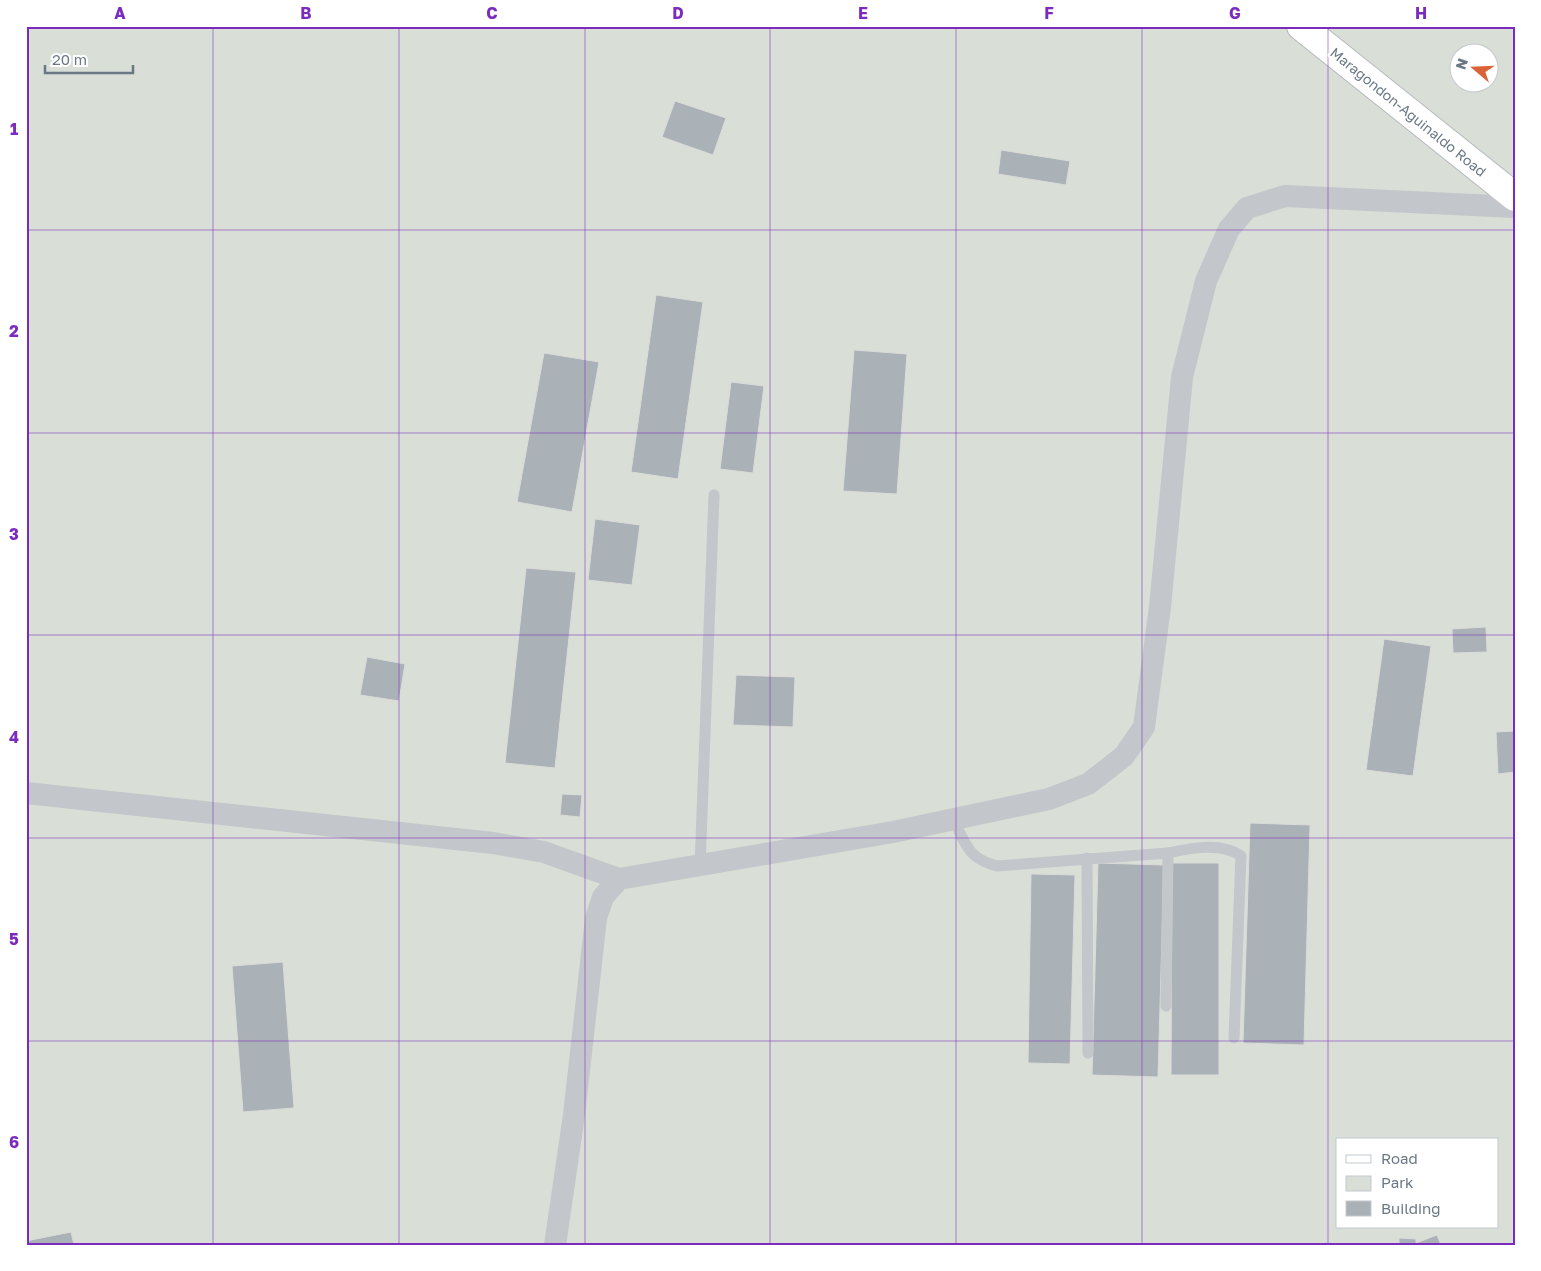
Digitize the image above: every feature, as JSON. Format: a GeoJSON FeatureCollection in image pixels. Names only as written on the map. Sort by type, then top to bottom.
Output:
{"type":"FeatureCollection","features":[{"type":"Feature","properties":{"kind":"main road","name":"Maragondon-Aguinaldo Road"},"geometry":{"type":"LineString","coordinates":[[1301,26],[1515,197]]}},
{"type":"Feature","properties":{"kind":"street"},"geometry":{"type":"LineString","coordinates":[[26,793],[493,843],[544,852],[619,879],[700,867],[953,819],[1049,799],[1088,784],[1124,756],[1144,727],[1160,608],[1182,377],[1206,280],[1230,229],[1247,208],[1285,196],[1515,207]]}},
{"type":"Feature","properties":{"kind":"street"},"geometry":{"type":"LineString","coordinates":[[555,1245],[574,1115],[596,918],[603,897],[619,879]]}},
{"type":"Feature","properties":{"kind":"lane"},"geometry":{"type":"LineString","coordinates":[[700,867],[714,495]]}},
{"type":"Feature","properties":{"kind":"lane"},"geometry":{"type":"LineString","coordinates":[[953,819],[970,852],[981,862],[997,866],[1168,853],[1184,849],[1220,848],[1233,850],[1242,856],[1234,1038]]}},
{"type":"Feature","properties":{"kind":"lane"},"geometry":{"type":"LineString","coordinates":[[1166,1006],[1168,853]]}},
{"type":"Feature","properties":{"kind":"lane"},"geometry":{"type":"LineString","coordinates":[[1087,858],[1088,1053]]}},
{"type":"Feature","properties":{"kind":"green space"},"geometry":{"type":"Polygon","coordinates":[[[26,26],[1515,26],[1515,1245],[26,1245],[26,26]]]}},
{"type":"Feature","properties":{"kind":"building"},"geometry":{"type":"Polygon","coordinates":[[[675,101],[726,118],[713,155],[662,137],[675,101]]]}},
{"type":"Feature","properties":{"kind":"building"},"geometry":{"type":"Polygon","coordinates":[[[1001,150],[1070,161],[1066,185],[998,174],[1001,150]]]}},
{"type":"Feature","properties":{"kind":"building"},"geometry":{"type":"Polygon","coordinates":[[[656,295],[703,302],[678,479],[631,472],[656,295]]]}},
{"type":"Feature","properties":{"kind":"building"},"geometry":{"type":"Polygon","coordinates":[[[854,350],[907,354],[897,494],[843,491],[854,350]]]}},
{"type":"Feature","properties":{"kind":"building"},"geometry":{"type":"Polygon","coordinates":[[[544,353],[599,362],[572,512],[517,502],[544,353]]]}},
{"type":"Feature","properties":{"kind":"building"},"geometry":{"type":"Polygon","coordinates":[[[731,382],[764,386],[753,473],[720,469],[731,382]]]}},
{"type":"Feature","properties":{"kind":"building"},"geometry":{"type":"Polygon","coordinates":[[[595,519],[640,525],[632,585],[588,580],[595,519]]]}},
{"type":"Feature","properties":{"kind":"building"},"geometry":{"type":"Polygon","coordinates":[[[526,568],[576,572],[555,768],[505,763],[526,568]]]}},
{"type":"Feature","properties":{"kind":"building"},"geometry":{"type":"Polygon","coordinates":[[[1486,627],[1487,652],[1453,653],[1452,629],[1486,627]]]}},
{"type":"Feature","properties":{"kind":"building"},"geometry":{"type":"Polygon","coordinates":[[[1384,639],[1431,646],[1413,776],[1366,770],[1384,639]]]}},
{"type":"Feature","properties":{"kind":"building"},"geometry":{"type":"Polygon","coordinates":[[[367,657],[405,664],[399,701],[360,695],[367,657]]]}},
{"type":"Feature","properties":{"kind":"building"},"geometry":{"type":"Polygon","coordinates":[[[736,675],[795,677],[793,727],[733,725],[736,675]]]}},
{"type":"Feature","properties":{"kind":"building"},"geometry":{"type":"Polygon","coordinates":[[[1515,731],[1515,772],[1498,774],[1496,732],[1515,731]]]}},
{"type":"Feature","properties":{"kind":"building"},"geometry":{"type":"Polygon","coordinates":[[[562,794],[582,795],[580,817],[560,815],[562,794]]]}},
{"type":"Feature","properties":{"kind":"building"},"geometry":{"type":"Polygon","coordinates":[[[1250,823],[1310,825],[1304,1045],[1243,1043],[1250,823]]]}},
{"type":"Feature","properties":{"kind":"building"},"geometry":{"type":"Polygon","coordinates":[[[1098,863],[1164,865],[1158,1077],[1092,1075],[1098,863]]]}},
{"type":"Feature","properties":{"kind":"building"},"geometry":{"type":"Polygon","coordinates":[[[1172,863],[1219,863],[1219,1075],[1171,1075],[1172,863]]]}},
{"type":"Feature","properties":{"kind":"building"},"geometry":{"type":"Polygon","coordinates":[[[1031,874],[1075,875],[1070,1064],[1028,1063],[1031,874]]]}},
{"type":"Feature","properties":{"kind":"building"},"geometry":{"type":"Polygon","coordinates":[[[283,962],[294,1108],[243,1112],[232,966],[283,962]]]}},
{"type":"Feature","properties":{"kind":"building"},"geometry":{"type":"Polygon","coordinates":[[[71,1232],[74,1245],[26,1245],[26,1241],[71,1232]]]}},
{"type":"Feature","properties":{"kind":"building"},"geometry":{"type":"Polygon","coordinates":[[[1437,1235],[1441,1245],[1417,1245],[1416,1243],[1437,1235]]]}},
{"type":"Feature","properties":{"kind":"building"},"geometry":{"type":"Polygon","coordinates":[[[1399,1238],[1416,1239],[1416,1245],[1399,1245],[1399,1238]]]}}]}
